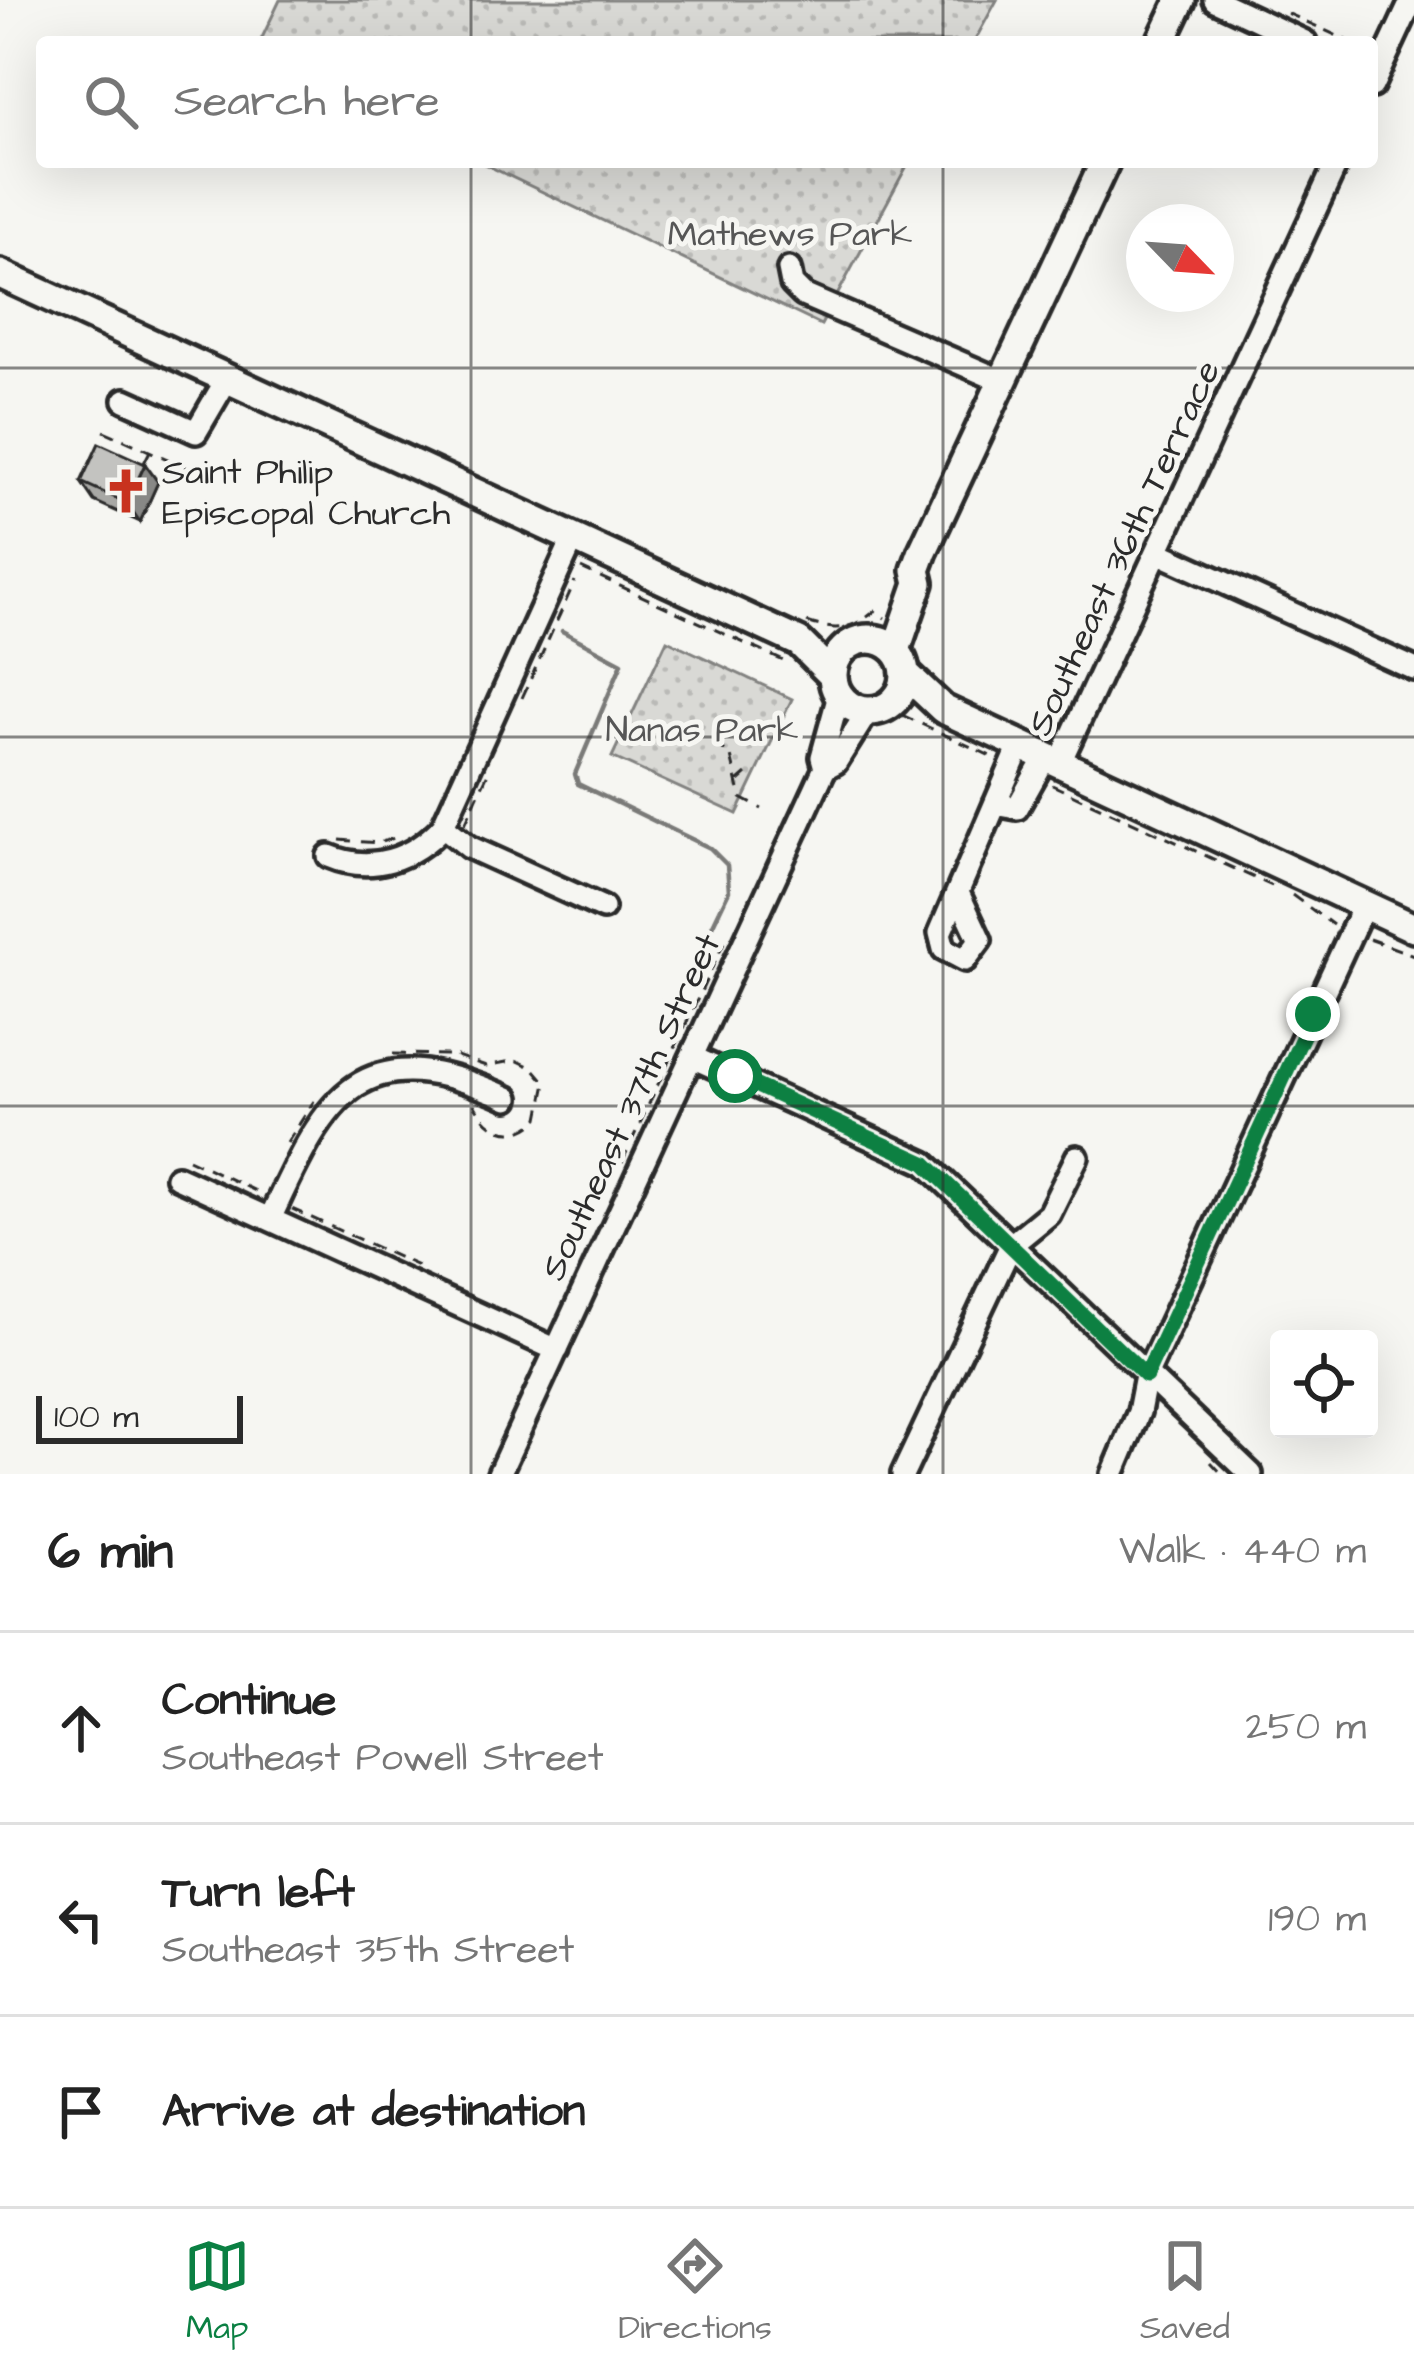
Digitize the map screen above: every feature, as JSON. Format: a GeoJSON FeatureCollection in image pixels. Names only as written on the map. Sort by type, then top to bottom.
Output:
{"type":"FeatureCollection","features":[{"type":"Feature","properties":{"kind":"main road"},"geometry":{"type":"LineString","coordinates":[[1164,36],[1181,0]]}},
{"type":"Feature","properties":{"kind":"main road"},"geometry":{"type":"LineString","coordinates":[[870,715],[884,642],[904,579],[916,570],[1102,168]]}},
{"type":"Feature","properties":{"kind":"main road"},"geometry":{"type":"LineString","coordinates":[[0,274],[574,537],[811,634],[884,642],[943,709],[1034,762],[1414,928]]}},
{"type":"Feature","properties":{"kind":"main road"},"geometry":{"type":"LineString","coordinates":[[811,634],[836,685],[870,715],[943,709]]}},
{"type":"Feature","properties":{"kind":"main road"},"geometry":{"type":"LineString","coordinates":[[836,685],[884,642]]}},
{"type":"Feature","properties":{"kind":"street"},"geometry":{"type":"LineString","coordinates":[[1215,0],[1292,36]]}},
{"type":"Feature","properties":{"kind":"street"},"geometry":{"type":"LineString","coordinates":[[1378,70],[1412,0]]}},
{"type":"Feature","properties":{"kind":"street","name":"Southeast 36th Terrace"},"geometry":{"type":"LineString","coordinates":[[959,895],[995,804],[1034,762],[1156,552],[1334,168]]}},
{"type":"Feature","properties":{"kind":"street"},"geometry":{"type":"LineString","coordinates":[[789,269],[792,284],[803,295],[1002,381]]}},
{"type":"Feature","properties":{"kind":"street"},"geometry":{"type":"LineString","coordinates":[[125,400],[196,432],[227,379]]}},
{"type":"Feature","properties":{"kind":"street"},"geometry":{"type":"LineString","coordinates":[[328,856],[360,864],[391,861],[449,832],[574,537]]}},
{"type":"Feature","properties":{"kind":"street"},"geometry":{"type":"LineString","coordinates":[[1156,552],[1414,670]]}},
{"type":"Feature","properties":{"kind":"street","name":"Southeast 37th Street"},"geometry":{"type":"LineString","coordinates":[[825,768],[822,758],[836,685]]}},
{"type":"Feature","properties":{"kind":"street","name":"Southeast 37th Street"},"geometry":{"type":"LineString","coordinates":[[499,1474],[682,1062],[825,768],[836,762],[870,715]]}},
{"type":"Feature","properties":{"kind":"street"},"geometry":{"type":"LineString","coordinates":[[449,832],[603,908]]}},
{"type":"Feature","properties":{"kind":"street"},"geometry":{"type":"LineString","coordinates":[[1113,1474],[1138,1412],[1146,1376],[1364,905]]}},
{"type":"Feature","properties":{"kind":"street"},"geometry":{"type":"LineString","coordinates":[[682,1062],[908,1152],[1251,1474]]}},
{"type":"Feature","properties":{"kind":"street"},"geometry":{"type":"LineString","coordinates":[[269,1210],[316,1123],[363,1082],[396,1071],[438,1071],[508,1097]]}},
{"type":"Feature","properties":{"kind":"street"},"geometry":{"type":"LineString","coordinates":[[903,1474],[1011,1245],[1049,1214],[1077,1157]]}},
{"type":"Feature","properties":{"kind":"street"},"geometry":{"type":"LineString","coordinates":[[182,1168],[556,1350]]}},
{"type":"Feature","properties":{"kind":"path"},"geometry":{"type":"LineString","coordinates":[[1276,8],[1338,36]]}},
{"type":"Feature","properties":{"kind":"path"},"geometry":{"type":"LineString","coordinates":[[104,431],[197,472]]}},
{"type":"Feature","properties":{"kind":"path"},"geometry":{"type":"LineString","coordinates":[[141,470],[151,450]]}},
{"type":"Feature","properties":{"kind":"path"},"geometry":{"type":"LineString","coordinates":[[518,705],[580,568],[802,670]]}},
{"type":"Feature","properties":{"kind":"path"},"geometry":{"type":"LineString","coordinates":[[811,634],[851,627],[875,611],[884,642]]}},
{"type":"Feature","properties":{"kind":"path"},"geometry":{"type":"LineString","coordinates":[[870,715],[859,736],[880,720],[902,715],[1034,762],[1273,886]]}},
{"type":"Feature","properties":{"kind":"path"},"geometry":{"type":"LineString","coordinates":[[716,742],[729,752],[741,798],[762,808]]}},
{"type":"Feature","properties":{"kind":"path"},"geometry":{"type":"LineString","coordinates":[[449,832],[490,769]]}},
{"type":"Feature","properties":{"kind":"path"},"geometry":{"type":"LineString","coordinates":[[738,782],[747,773]]}},
{"type":"Feature","properties":{"kind":"path"},"geometry":{"type":"LineString","coordinates":[[328,856],[338,840],[379,843],[406,834]]}},
{"type":"Feature","properties":{"kind":"path"},"geometry":{"type":"LineString","coordinates":[[1292,895],[1351,934],[1414,955]]}},
{"type":"Feature","properties":{"kind":"path"},"geometry":{"type":"LineString","coordinates":[[618,1173],[682,1062],[727,936]]}},
{"type":"Feature","properties":{"kind":"path"},"geometry":{"type":"LineString","coordinates":[[381,1056],[416,1051],[486,1066],[516,1060],[546,1083],[539,1118],[520,1131],[508,1133],[485,1124],[469,1096]]}},
{"type":"Feature","properties":{"kind":"path"},"geometry":{"type":"LineString","coordinates":[[280,1160],[295,1124],[318,1096]]}},
{"type":"Feature","properties":{"kind":"path"},"geometry":{"type":"LineString","coordinates":[[182,1168],[269,1210],[302,1194]]}},
{"type":"Feature","properties":{"kind":"green space"},"geometry":{"type":"Polygon","coordinates":[[[280,0],[997,0],[977,36],[263,36],[280,0]]]}},
{"type":"Feature","properties":{"kind":"green space","name":"Mathews Park"},"geometry":{"type":"Polygon","coordinates":[[[493,168],[906,168],[821,325],[493,168]]]}},
{"type":"Feature","properties":{"kind":"green space","name":"Nanas Park"},"geometry":{"type":"Polygon","coordinates":[[[667,640],[792,699],[737,814],[612,757],[667,640]]]}},
{"type":"Feature","properties":{"kind":"building"},"geometry":{"type":"Polygon","coordinates":[[[99,443],[145,464],[127,503],[81,482],[99,443]]]}},
{"type":"Feature","properties":{"kind":"waterway"},"geometry":{"type":"LineString","coordinates":[[562,631],[622,663],[575,774],[578,784],[710,848],[727,865],[729,891],[695,962]]}},
{"type":"Feature","properties":{"kind":"place","name":"Saint Philip Episcopal Church"},"geometry":{"type":"Point","coordinates":[126,491]}},
{"type":"Feature","properties":{"kind":"route"},"geometry":{"type":"LineString","coordinates":[[735,1076],[925,1163],[1146,1376],[1313,1014]]}}]}
